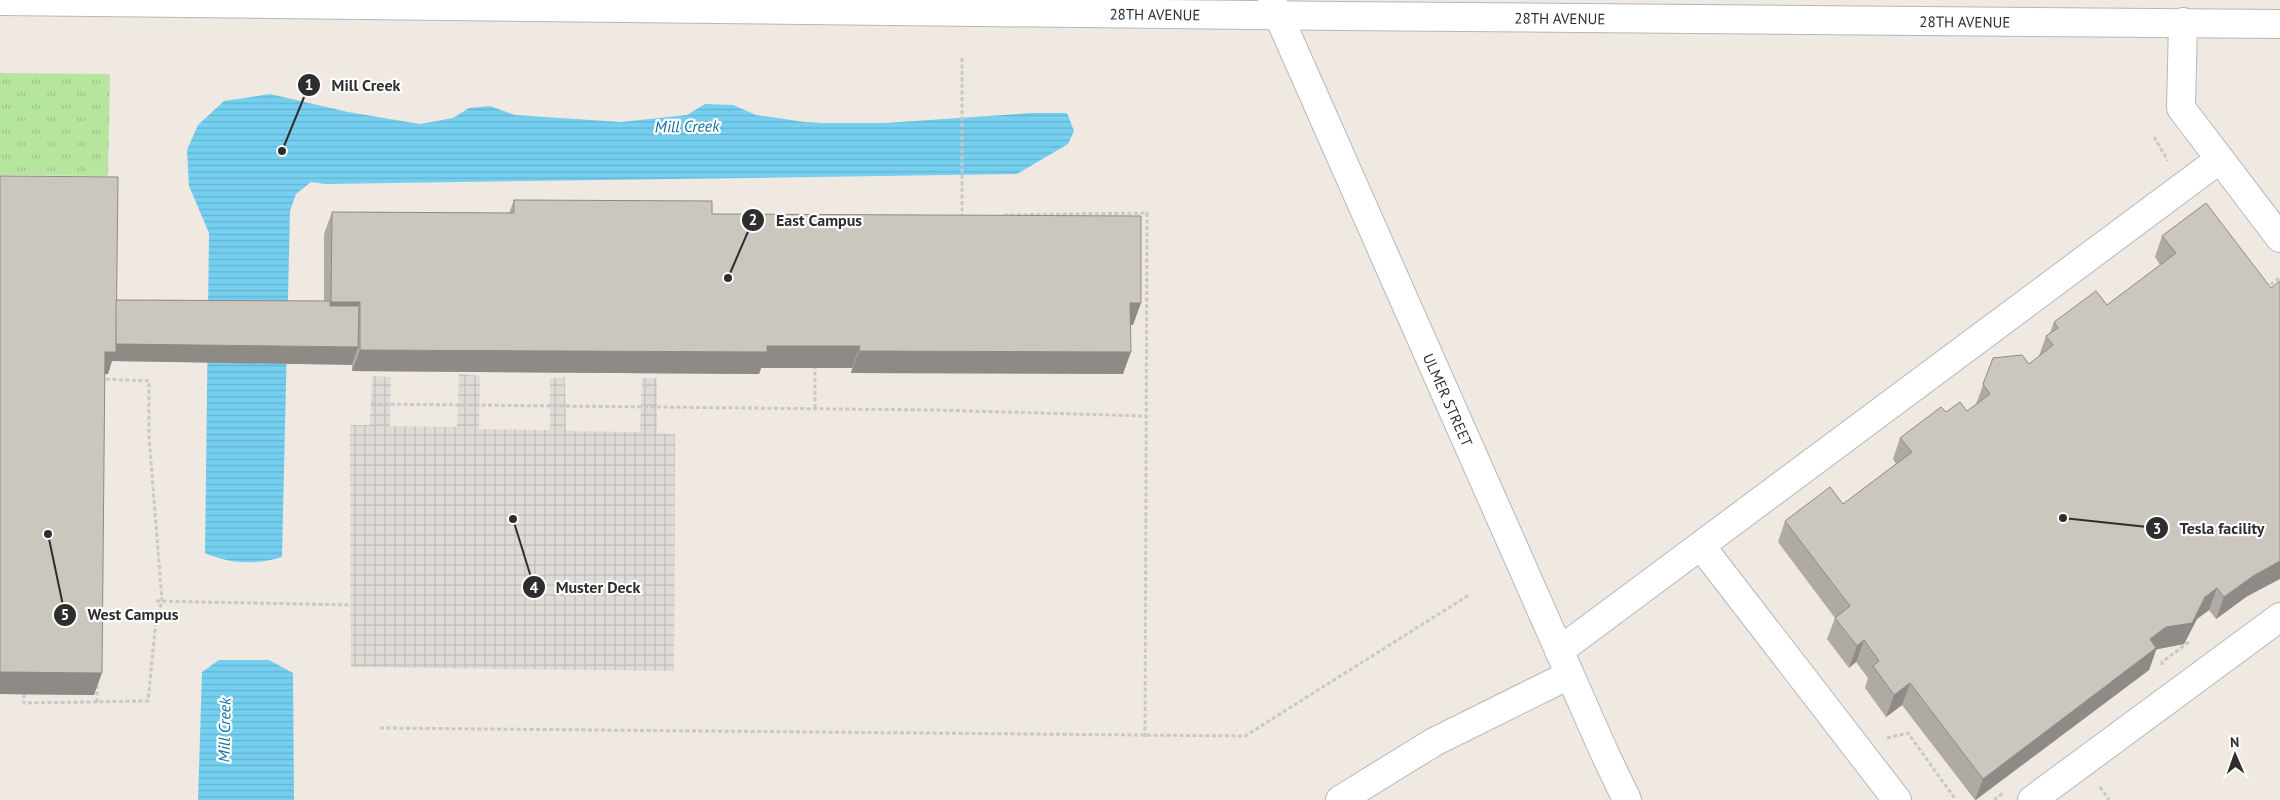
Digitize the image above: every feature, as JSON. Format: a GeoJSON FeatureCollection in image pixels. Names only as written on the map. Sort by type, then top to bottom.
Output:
{"type":"FeatureCollection","features":[{"type":"Feature","properties":{"kind":"street","name":"28TH AVENUE"},"geometry":{"type":"LineString","coordinates":[[0,1],[1274,8],[2280,24]]}},
{"type":"Feature","properties":{"kind":"street","name":"ULMER STREET"},"geometry":{"type":"LineString","coordinates":[[1274,8],[1564,663],[1627,800]]}},
{"type":"Feature","properties":{"kind":"street"},"geometry":{"type":"LineString","coordinates":[[2183,22],[2181,108],[2280,238]]}},
{"type":"Feature","properties":{"kind":"street"},"geometry":{"type":"LineString","coordinates":[[1340,800],[1564,663],[1701,546],[2220,159]]}},
{"type":"Feature","properties":{"kind":"street"},"geometry":{"type":"LineString","coordinates":[[1701,546],[1897,800]]}},
{"type":"Feature","properties":{"kind":"street"},"geometry":{"type":"LineString","coordinates":[[2032,800],[2280,617]]}},
{"type":"Feature","properties":{"kind":"path"},"geometry":{"type":"LineString","coordinates":[[962,56],[962,223]]}},
{"type":"Feature","properties":{"kind":"path"},"geometry":{"type":"LineString","coordinates":[[2154,137],[2168,162]]}},
{"type":"Feature","properties":{"kind":"path"},"geometry":{"type":"LineString","coordinates":[[1003,215],[1147,213],[1145,736]]}},
{"type":"Feature","properties":{"kind":"path"},"geometry":{"type":"LineString","coordinates":[[962,216],[970,216]]}},
{"type":"Feature","properties":{"kind":"path"},"geometry":{"type":"LineString","coordinates":[[2263,289],[2280,278]]}},
{"type":"Feature","properties":{"kind":"path"},"geometry":{"type":"LineString","coordinates":[[815,368],[815,408]]}},
{"type":"Feature","properties":{"kind":"path"},"geometry":{"type":"LineString","coordinates":[[24,694],[24,703],[148,701],[156,620],[162,601],[149,437],[149,381],[101,379],[101,389]]}},
{"type":"Feature","properties":{"kind":"path"},"geometry":{"type":"LineString","coordinates":[[370,404],[815,408],[1146,416]]}},
{"type":"Feature","properties":{"kind":"path"},"geometry":{"type":"LineString","coordinates":[[380,728],[1245,736],[1469,595]]}},
{"type":"Feature","properties":{"kind":"path"},"geometry":{"type":"LineString","coordinates":[[156,601],[351,605]]}},
{"type":"Feature","properties":{"kind":"path"},"geometry":{"type":"LineString","coordinates":[[97,682],[97,702]]}},
{"type":"Feature","properties":{"kind":"path"},"geometry":{"type":"LineString","coordinates":[[1881,730],[1887,738],[1908,733],[1956,800]]}},
{"type":"Feature","properties":{"kind":"green space"},"geometry":{"type":"Polygon","coordinates":[[[0,73],[110,74],[108,176],[0,175],[0,73]]]}},
{"type":"Feature","properties":{"kind":"shaded area"},"geometry":{"type":"Polygon","coordinates":[[[459,374],[480,376],[479,429],[550,430],[550,378],[565,377],[566,431],[640,432],[642,378],[657,378],[657,433],[675,434],[674,671],[351,667],[350,425],[370,425],[372,376],[391,377],[390,426],[457,427],[459,374]]]}},
{"type":"Feature","properties":{"kind":"water"},"geometry":{"type":"Polygon","coordinates":[[[270,94],[348,112],[420,124],[453,118],[469,108],[490,106],[515,115],[621,122],[687,115],[705,104],[733,105],[756,115],[823,123],[885,123],[1031,113],[1067,113],[1074,131],[1068,144],[1017,174],[325,184],[311,182],[296,194],[290,211],[282,557],[272,560],[243,562],[214,557],[205,553],[209,233],[189,186],[187,150],[198,125],[224,101],[270,94]]]}},
{"type":"Feature","properties":{"kind":"water"},"geometry":{"type":"Polygon","coordinates":[[[219,660],[269,660],[293,673],[294,800],[198,800],[202,672],[219,660]]]}},
{"type":"Feature","properties":{"kind":"building"},"geometry":{"type":"Polygon","coordinates":[[[0,176],[118,177],[116,352],[105,352],[102,673],[0,672],[0,176]]]}},
{"type":"Feature","properties":{"kind":"building"},"geometry":{"type":"Polygon","coordinates":[[[514,200],[712,201],[712,214],[1141,216],[1141,303],[1130,303],[1131,352],[859,351],[860,346],[767,346],[767,352],[360,350],[360,302],[331,302],[332,212],[514,213],[514,200]]]}},
{"type":"Feature","properties":{"kind":"building"},"geometry":{"type":"Polygon","coordinates":[[[2206,203],[2271,288],[2280,281],[2280,561],[2253,576],[2224,597],[2217,588],[2205,597],[2192,623],[2166,627],[2150,639],[2156,648],[1983,779],[1910,683],[1894,695],[1873,666],[1879,661],[1864,640],[1857,646],[1835,618],[1850,606],[1785,521],[1830,487],[1843,504],[1912,452],[1900,438],[1941,407],[1946,412],[1960,402],[1967,411],[1990,394],[1983,384],[1993,358],[2022,355],[2029,364],[2053,345],[2046,336],[2058,328],[2054,322],[2096,291],[2107,305],[2176,253],[2162,236],[2206,203]]]}},
{"type":"Feature","properties":{"kind":"building"},"geometry":{"type":"Polygon","coordinates":[[[116,300],[330,301],[330,306],[359,306],[358,347],[116,344],[116,300]]]}},
{"type":"Feature","properties":{"kind":"place","name":"Mill Creek"},"geometry":{"type":"Point","coordinates":[282,151]}},
{"type":"Feature","properties":{"kind":"place","name":"East Campus"},"geometry":{"type":"Point","coordinates":[728,278]}},
{"type":"Feature","properties":{"kind":"place","name":"Tesla facility"},"geometry":{"type":"Point","coordinates":[2063,518]}},
{"type":"Feature","properties":{"kind":"place","name":"Muster Deck"},"geometry":{"type":"Point","coordinates":[513,519]}},
{"type":"Feature","properties":{"kind":"place","name":"West Campus"},"geometry":{"type":"Point","coordinates":[48,534]}}]}
